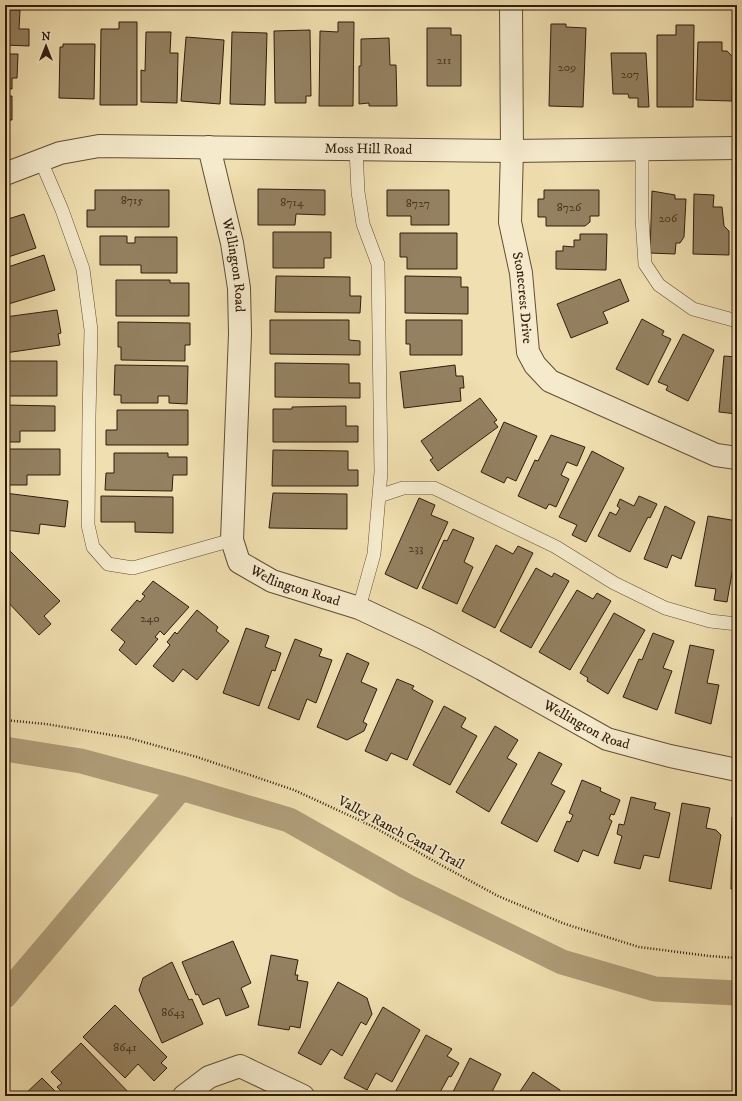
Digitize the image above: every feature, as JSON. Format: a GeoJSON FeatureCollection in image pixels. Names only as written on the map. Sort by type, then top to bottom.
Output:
{"type":"FeatureCollection","features":[{"type":"Feature","properties":{"kind":"street","name":"Stonecrest Drive"},"geometry":{"type":"LineString","coordinates":[[511,5],[512,151],[510,222],[521,273],[528,352],[535,365],[550,381],[716,455],[737,458]]}},
{"type":"Feature","properties":{"kind":"street","name":"Moss Hill Road"},"geometry":{"type":"LineString","coordinates":[[5,174],[60,154],[99,146],[512,151],[737,148]]}},
{"type":"Feature","properties":{"kind":"street","name":"Wellington Road"},"geometry":{"type":"LineString","coordinates":[[209,147],[232,243],[239,288],[240,334],[232,540],[239,562],[272,581],[359,608],[425,639],[607,739],[670,756],[737,770]]}},
{"type":"Feature","properties":{"kind":"street"},"geometry":{"type":"LineString","coordinates":[[184,1096],[209,1076],[240,1066],[303,1096]]}},
{"type":"Feature","properties":{"kind":"lane"},"geometry":{"type":"LineString","coordinates":[[356,149],[358,192],[363,224],[378,264],[381,472],[374,554],[359,608]]}},
{"type":"Feature","properties":{"kind":"lane"},"geometry":{"type":"LineString","coordinates":[[642,150],[642,218],[645,264],[658,285],[693,308],[737,321]]}},
{"type":"Feature","properties":{"kind":"lane"},"geometry":{"type":"LineString","coordinates":[[41,160],[62,210],[83,269],[91,330],[88,416],[88,525],[93,547],[108,564],[133,568],[232,540]]}},
{"type":"Feature","properties":{"kind":"lane"},"geometry":{"type":"LineString","coordinates":[[379,496],[403,488],[434,488],[556,548],[614,583],[665,608],[710,621],[737,624]]}},
{"type":"Feature","properties":{"kind":"path","name":"Valley Ranch Canal Trail"},"geometry":{"type":"LineString","coordinates":[[5,720],[46,724],[129,738],[197,757],[294,790],[372,826],[498,896],[565,924],[639,947],[737,958]]}},
{"type":"Feature","properties":{"kind":"building"},"geometry":{"type":"Polygon","coordinates":[[[5,10],[20,10],[19,29],[29,29],[29,46],[5,45],[5,10]]]}},
{"type":"Feature","properties":{"kind":"building"},"geometry":{"type":"Polygon","coordinates":[[[119,22],[137,22],[137,105],[100,105],[101,29],[119,29],[119,22]]]}},
{"type":"Feature","properties":{"kind":"building"},"geometry":{"type":"Polygon","coordinates":[[[338,22],[354,22],[353,106],[319,106],[320,31],[338,32],[338,22]]]}},
{"type":"Feature","properties":{"kind":"building"},"geometry":{"type":"Polygon","coordinates":[[[551,24],[566,24],[566,27],[586,28],[583,107],[549,106],[551,24]]]}},
{"type":"Feature","properties":{"kind":"building"},"geometry":{"type":"Polygon","coordinates":[[[676,25],[694,25],[693,107],[657,107],[657,35],[676,35],[676,25]]]}},
{"type":"Feature","properties":{"kind":"building"},"geometry":{"type":"Polygon","coordinates":[[[427,28],[451,28],[451,35],[461,35],[461,86],[427,86],[427,28]]]}},
{"type":"Feature","properties":{"kind":"building"},"geometry":{"type":"Polygon","coordinates":[[[310,30],[311,96],[306,96],[306,103],[275,103],[274,31],[310,30]]]}},
{"type":"Feature","properties":{"kind":"building"},"geometry":{"type":"Polygon","coordinates":[[[146,32],[171,32],[170,53],[178,53],[177,103],[141,102],[141,70],[145,71],[146,32]]]}},
{"type":"Feature","properties":{"kind":"building"},"geometry":{"type":"Polygon","coordinates":[[[232,32],[267,33],[265,105],[230,104],[232,32]]]}},
{"type":"Feature","properties":{"kind":"building"},"geometry":{"type":"Polygon","coordinates":[[[186,37],[224,40],[220,104],[181,101],[186,37]]]}},
{"type":"Feature","properties":{"kind":"building"},"geometry":{"type":"Polygon","coordinates":[[[389,38],[390,65],[396,65],[397,106],[369,106],[369,103],[359,104],[361,39],[389,38]]]}},
{"type":"Feature","properties":{"kind":"building"},"geometry":{"type":"Polygon","coordinates":[[[698,42],[722,42],[722,51],[727,51],[733,57],[732,101],[696,100],[698,42]]]}},
{"type":"Feature","properties":{"kind":"building"},"geometry":{"type":"Polygon","coordinates":[[[63,44],[95,44],[94,99],[59,98],[60,47],[63,47],[63,44]]]}},
{"type":"Feature","properties":{"kind":"building"},"geometry":{"type":"Polygon","coordinates":[[[611,53],[646,53],[649,107],[638,107],[638,98],[629,98],[628,94],[613,94],[611,53]]]}},
{"type":"Feature","properties":{"kind":"building"},"geometry":{"type":"Polygon","coordinates":[[[5,54],[18,54],[17,78],[12,78],[12,89],[5,88],[5,54]]]}},
{"type":"Feature","properties":{"kind":"building"},"geometry":{"type":"Polygon","coordinates":[[[5,96],[12,96],[12,120],[5,120],[5,96]]]}},
{"type":"Feature","properties":{"kind":"building"},"geometry":{"type":"Polygon","coordinates":[[[258,189],[325,190],[325,215],[296,214],[295,225],[258,225],[258,189]]]}},
{"type":"Feature","properties":{"kind":"building"},"geometry":{"type":"Polygon","coordinates":[[[95,190],[169,190],[169,227],[87,227],[87,210],[95,210],[95,190]]]}},
{"type":"Feature","properties":{"kind":"building"},"geometry":{"type":"Polygon","coordinates":[[[387,190],[449,190],[449,225],[411,225],[411,216],[387,216],[387,190]]]}},
{"type":"Feature","properties":{"kind":"building"},"geometry":{"type":"Polygon","coordinates":[[[544,190],[599,190],[599,216],[590,216],[590,222],[585,226],[546,226],[546,217],[538,217],[538,199],[544,199],[544,190]]]}},
{"type":"Feature","properties":{"kind":"building"},"geometry":{"type":"Polygon","coordinates":[[[652,191],[675,195],[675,199],[686,199],[684,237],[680,243],[676,243],[675,254],[650,253],[652,191]]]}},
{"type":"Feature","properties":{"kind":"building"},"geometry":{"type":"Polygon","coordinates":[[[694,194],[714,195],[713,207],[722,207],[724,226],[729,231],[729,255],[693,254],[694,194]]]}},
{"type":"Feature","properties":{"kind":"building"},"geometry":{"type":"Polygon","coordinates":[[[24,214],[36,248],[5,258],[5,220],[24,214]]]}},
{"type":"Feature","properties":{"kind":"building"},"geometry":{"type":"Polygon","coordinates":[[[273,232],[331,232],[331,258],[324,258],[324,268],[273,268],[273,232]]]}},
{"type":"Feature","properties":{"kind":"building"},"geometry":{"type":"Polygon","coordinates":[[[400,233],[457,233],[457,269],[407,269],[407,257],[400,257],[400,233]]]}},
{"type":"Feature","properties":{"kind":"building"},"geometry":{"type":"Polygon","coordinates":[[[580,234],[607,234],[606,270],[556,269],[556,251],[563,251],[563,246],[574,247],[574,240],[580,240],[580,234]]]}},
{"type":"Feature","properties":{"kind":"building"},"geometry":{"type":"Polygon","coordinates":[[[100,236],[127,236],[127,243],[135,243],[135,237],[177,237],[177,273],[141,273],[141,265],[100,265],[100,236]]]}},
{"type":"Feature","properties":{"kind":"building"},"geometry":{"type":"Polygon","coordinates":[[[44,255],[55,290],[5,305],[5,268],[44,255]]]}},
{"type":"Feature","properties":{"kind":"building"},"geometry":{"type":"Polygon","coordinates":[[[276,276],[350,277],[350,296],[361,296],[360,313],[275,312],[276,276]]]}},
{"type":"Feature","properties":{"kind":"building"},"geometry":{"type":"Polygon","coordinates":[[[405,276],[461,277],[461,287],[468,287],[468,314],[405,313],[405,276]]]}},
{"type":"Feature","properties":{"kind":"building"},"geometry":{"type":"Polygon","coordinates":[[[620,279],[629,301],[603,312],[608,323],[571,338],[557,304],[620,279]]]}},
{"type":"Feature","properties":{"kind":"building"},"geometry":{"type":"Polygon","coordinates":[[[116,280],[170,280],[170,283],[189,283],[189,316],[116,316],[116,280]]]}},
{"type":"Feature","properties":{"kind":"building"},"geometry":{"type":"Polygon","coordinates":[[[57,310],[61,333],[58,334],[60,345],[5,353],[5,317],[57,310]]]}},
{"type":"Feature","properties":{"kind":"building"},"geometry":{"type":"Polygon","coordinates":[[[642,319],[664,331],[662,335],[671,339],[648,385],[616,369],[642,319]]]}},
{"type":"Feature","properties":{"kind":"building"},"geometry":{"type":"Polygon","coordinates":[[[270,320],[349,320],[349,340],[360,341],[360,355],[270,354],[270,320]]]}},
{"type":"Feature","properties":{"kind":"building"},"geometry":{"type":"Polygon","coordinates":[[[406,320],[462,320],[462,355],[410,355],[410,344],[406,344],[406,320]]]}},
{"type":"Feature","properties":{"kind":"building"},"geometry":{"type":"Polygon","coordinates":[[[118,322],[190,323],[190,345],[185,345],[185,361],[121,360],[121,347],[118,347],[118,322]]]}},
{"type":"Feature","properties":{"kind":"building"},"geometry":{"type":"Polygon","coordinates":[[[683,334],[714,350],[688,401],[666,390],[668,386],[658,382],[683,334]]]}},
{"type":"Feature","properties":{"kind":"building"},"geometry":{"type":"Polygon","coordinates":[[[724,356],[737,357],[737,414],[719,412],[724,356]]]}},
{"type":"Feature","properties":{"kind":"building"},"geometry":{"type":"Polygon","coordinates":[[[5,361],[57,361],[57,396],[5,396],[5,361]]]}},
{"type":"Feature","properties":{"kind":"building"},"geometry":{"type":"Polygon","coordinates":[[[275,363],[349,364],[349,383],[360,383],[360,398],[275,397],[275,363]]]}},
{"type":"Feature","properties":{"kind":"building"},"geometry":{"type":"Polygon","coordinates":[[[115,365],[188,366],[187,404],[169,403],[169,396],[158,396],[158,403],[121,403],[121,395],[114,395],[115,365]]]}},
{"type":"Feature","properties":{"kind":"building"},"geometry":{"type":"Polygon","coordinates":[[[455,365],[456,376],[463,376],[464,388],[460,388],[461,401],[404,408],[400,372],[455,365]]]}},
{"type":"Feature","properties":{"kind":"building"},"geometry":{"type":"Polygon","coordinates":[[[480,398],[497,420],[494,422],[498,427],[438,471],[430,460],[433,458],[421,441],[480,398]]]}},
{"type":"Feature","properties":{"kind":"building"},"geometry":{"type":"Polygon","coordinates":[[[5,405],[55,406],[55,431],[20,431],[20,442],[5,442],[5,405]]]}},
{"type":"Feature","properties":{"kind":"building"},"geometry":{"type":"Polygon","coordinates":[[[346,406],[346,426],[358,426],[358,442],[273,442],[273,409],[292,409],[292,407],[346,406]]]}},
{"type":"Feature","properties":{"kind":"building"},"geometry":{"type":"Polygon","coordinates":[[[117,410],[188,410],[188,445],[106,445],[106,430],[117,430],[117,410]]]}},
{"type":"Feature","properties":{"kind":"building"},"geometry":{"type":"Polygon","coordinates":[[[504,422],[537,436],[516,481],[507,477],[504,483],[481,472],[504,422]]]}},
{"type":"Feature","properties":{"kind":"building"},"geometry":{"type":"Polygon","coordinates":[[[551,435],[585,447],[577,466],[567,462],[561,475],[569,479],[556,507],[549,504],[546,509],[518,496],[535,460],[538,461],[551,435]]]}},
{"type":"Feature","properties":{"kind":"building"},"geometry":{"type":"Polygon","coordinates":[[[5,449],[60,449],[60,475],[27,475],[27,485],[5,485],[5,449]]]}},
{"type":"Feature","properties":{"kind":"building"},"geometry":{"type":"Polygon","coordinates":[[[273,450],[348,451],[348,470],[358,470],[358,486],[272,486],[273,450]]]}},
{"type":"Feature","properties":{"kind":"building"},"geometry":{"type":"Polygon","coordinates":[[[592,451],[624,468],[586,542],[572,535],[577,525],[559,517],[592,451]]]}},
{"type":"Feature","properties":{"kind":"building"},"geometry":{"type":"Polygon","coordinates":[[[114,453],[168,453],[168,457],[187,457],[187,475],[173,475],[172,491],[105,490],[106,473],[114,473],[114,453]]]}},
{"type":"Feature","properties":{"kind":"building"},"geometry":{"type":"Polygon","coordinates":[[[5,493],[68,501],[65,527],[40,524],[39,534],[5,530],[5,493]]]}},
{"type":"Feature","properties":{"kind":"building"},"geometry":{"type":"Polygon","coordinates":[[[273,493],[347,494],[347,529],[269,528],[273,493]]]}},
{"type":"Feature","properties":{"kind":"building"},"geometry":{"type":"Polygon","coordinates":[[[101,496],[173,497],[173,533],[135,532],[135,522],[101,522],[101,496]]]}},
{"type":"Feature","properties":{"kind":"building"},"geometry":{"type":"Polygon","coordinates":[[[639,496],[657,504],[650,518],[648,517],[630,552],[598,536],[610,512],[616,515],[620,508],[617,506],[620,499],[634,506],[639,496]]]}},
{"type":"Feature","properties":{"kind":"building"},"geometry":{"type":"Polygon","coordinates":[[[419,498],[435,505],[431,515],[448,522],[417,589],[385,574],[419,498]]]}},
{"type":"Feature","properties":{"kind":"building"},"geometry":{"type":"Polygon","coordinates":[[[665,506],[695,522],[681,559],[672,555],[667,568],[644,559],[665,506]]]}},
{"type":"Feature","properties":{"kind":"building"},"geometry":{"type":"Polygon","coordinates":[[[708,516],[737,521],[737,544],[727,602],[714,600],[716,589],[695,586],[708,516]]]}},
{"type":"Feature","properties":{"kind":"building"},"geometry":{"type":"Polygon","coordinates":[[[453,529],[474,538],[464,562],[473,567],[457,604],[422,588],[444,540],[447,541],[453,529]]]}},
{"type":"Feature","properties":{"kind":"building"},"geometry":{"type":"Polygon","coordinates":[[[496,545],[513,554],[518,546],[533,553],[495,628],[462,611],[496,545]]]}},
{"type":"Feature","properties":{"kind":"building"},"geometry":{"type":"Polygon","coordinates":[[[8,549],[60,601],[44,616],[51,624],[39,635],[5,599],[5,553],[8,549]]]}},
{"type":"Feature","properties":{"kind":"building"},"geometry":{"type":"Polygon","coordinates":[[[536,568],[552,577],[554,573],[569,581],[531,648],[500,631],[536,568]]]}},
{"type":"Feature","properties":{"kind":"building"},"geometry":{"type":"Polygon","coordinates":[[[153,581],[189,607],[164,635],[160,631],[155,637],[158,639],[136,665],[119,650],[125,642],[111,630],[137,600],[140,602],[145,596],[142,594],[153,581]]]}},
{"type":"Feature","properties":{"kind":"building"},"geometry":{"type":"Polygon","coordinates":[[[577,590],[593,599],[597,593],[611,601],[570,670],[539,652],[577,590]]]}},
{"type":"Feature","properties":{"kind":"building"},"geometry":{"type":"Polygon","coordinates":[[[197,610],[218,627],[216,631],[229,641],[197,680],[183,669],[173,682],[153,666],[170,645],[167,642],[175,632],[177,634],[197,610]]]}},
{"type":"Feature","properties":{"kind":"building"},"geometry":{"type":"Polygon","coordinates":[[[614,613],[645,630],[608,694],[587,681],[588,678],[580,673],[614,613]]]}},
{"type":"Feature","properties":{"kind":"building"},"geometry":{"type":"Polygon","coordinates":[[[246,628],[269,636],[265,647],[281,653],[275,671],[272,670],[259,706],[223,693],[246,628]]]}},
{"type":"Feature","properties":{"kind":"building"},"geometry":{"type":"Polygon","coordinates":[[[653,633],[674,641],[663,668],[672,671],[657,710],[623,697],[639,659],[642,660],[653,633]]]}},
{"type":"Feature","properties":{"kind":"building"},"geometry":{"type":"Polygon","coordinates":[[[295,639],[322,649],[319,656],[332,660],[316,703],[307,699],[299,720],[268,708],[295,639]]]}},
{"type":"Feature","properties":{"kind":"building"},"geometry":{"type":"Polygon","coordinates":[[[690,645],[714,650],[707,683],[719,685],[711,724],[675,713],[690,645]]]}},
{"type":"Feature","properties":{"kind":"building"},"geometry":{"type":"Polygon","coordinates":[[[347,653],[369,663],[361,682],[377,689],[363,722],[367,724],[364,731],[347,740],[317,727],[347,653]]]}},
{"type":"Feature","properties":{"kind":"building"},"geometry":{"type":"Polygon","coordinates":[[[736,653],[737,726],[733,726],[736,653]]]}},
{"type":"Feature","properties":{"kind":"building"},"geometry":{"type":"Polygon","coordinates":[[[397,679],[414,686],[412,689],[433,701],[407,760],[391,753],[387,761],[365,751],[397,679]]]}},
{"type":"Feature","properties":{"kind":"building"},"geometry":{"type":"Polygon","coordinates":[[[444,706],[466,718],[461,727],[477,736],[450,785],[413,765],[444,706]]]}},
{"type":"Feature","properties":{"kind":"building"},"geometry":{"type":"Polygon","coordinates":[[[495,726],[518,740],[507,758],[517,764],[489,812],[456,792],[495,726]]]}},
{"type":"Feature","properties":{"kind":"building"},"geometry":{"type":"Polygon","coordinates":[[[539,752],[562,764],[551,784],[565,791],[537,842],[501,823],[539,752]]]}},
{"type":"Feature","properties":{"kind":"building"},"geometry":{"type":"Polygon","coordinates":[[[582,780],[601,788],[600,791],[620,800],[614,815],[611,814],[609,819],[612,821],[598,856],[583,850],[578,862],[554,851],[567,821],[570,822],[573,815],[569,813],[582,780]]]}},
{"type":"Feature","properties":{"kind":"building"},"geometry":{"type":"Polygon","coordinates":[[[631,797],[656,803],[654,809],[670,813],[659,858],[644,855],[640,869],[614,863],[622,836],[617,834],[619,824],[624,825],[631,797]]]}},
{"type":"Feature","properties":{"kind":"building"},"geometry":{"type":"Polygon","coordinates":[[[682,803],[710,808],[706,828],[716,830],[721,835],[711,889],[669,881],[682,803]]]}},
{"type":"Feature","properties":{"kind":"building"},"geometry":{"type":"Polygon","coordinates":[[[732,817],[737,817],[737,889],[731,889],[732,817]]]}},
{"type":"Feature","properties":{"kind":"building"},"geometry":{"type":"Polygon","coordinates":[[[233,941],[251,983],[241,988],[249,1007],[226,1016],[219,998],[203,1005],[198,994],[196,995],[182,962],[233,941]]]}},
{"type":"Feature","properties":{"kind":"building"},"geometry":{"type":"Polygon","coordinates":[[[271,955],[298,960],[295,975],[298,975],[297,980],[308,982],[300,1028],[290,1026],[289,1030],[258,1025],[271,955]]]}},
{"type":"Feature","properties":{"kind":"building"},"geometry":{"type":"Polygon","coordinates":[[[172,962],[189,1000],[192,999],[203,1024],[162,1043],[139,990],[143,978],[172,962]]]}},
{"type":"Feature","properties":{"kind":"building"},"geometry":{"type":"Polygon","coordinates":[[[338,982],[367,998],[372,1014],[366,1025],[361,1022],[342,1056],[331,1049],[321,1065],[298,1053],[338,982]]]}},
{"type":"Feature","properties":{"kind":"building"},"geometry":{"type":"Polygon","coordinates":[[[115,1005],[167,1057],[161,1063],[167,1068],[154,1081],[138,1064],[125,1078],[83,1037],[115,1005]]]}},
{"type":"Feature","properties":{"kind":"building"},"geometry":{"type":"Polygon","coordinates":[[[383,1007],[420,1030],[392,1082],[376,1073],[367,1090],[344,1078],[383,1007]]]}},
{"type":"Feature","properties":{"kind":"building"},"geometry":{"type":"Polygon","coordinates":[[[426,1035],[452,1049],[447,1056],[459,1063],[451,1077],[449,1076],[438,1096],[393,1096],[426,1035]]]}},
{"type":"Feature","properties":{"kind":"building"},"geometry":{"type":"Polygon","coordinates":[[[81,1043],[132,1096],[66,1096],[57,1087],[62,1083],[51,1072],[81,1043]]]}},
{"type":"Feature","properties":{"kind":"building"},"geometry":{"type":"Polygon","coordinates":[[[470,1058],[501,1074],[490,1096],[451,1096],[470,1058]]]}},
{"type":"Feature","properties":{"kind":"building"},"geometry":{"type":"Polygon","coordinates":[[[533,1072],[560,1090],[562,1096],[517,1096],[533,1072]]]}},
{"type":"Feature","properties":{"kind":"building"},"geometry":{"type":"Polygon","coordinates":[[[42,1078],[60,1096],[23,1096],[42,1078]]]}},
{"type":"Feature","properties":{"kind":"waterway"},"geometry":{"type":"LineString","coordinates":[[5,749],[81,761],[181,788],[289,820],[406,886],[562,962],[655,989],[737,993]]}},
{"type":"Feature","properties":{"kind":"waterway"},"geometry":{"type":"LineString","coordinates":[[5,996],[181,788]]}}]}
